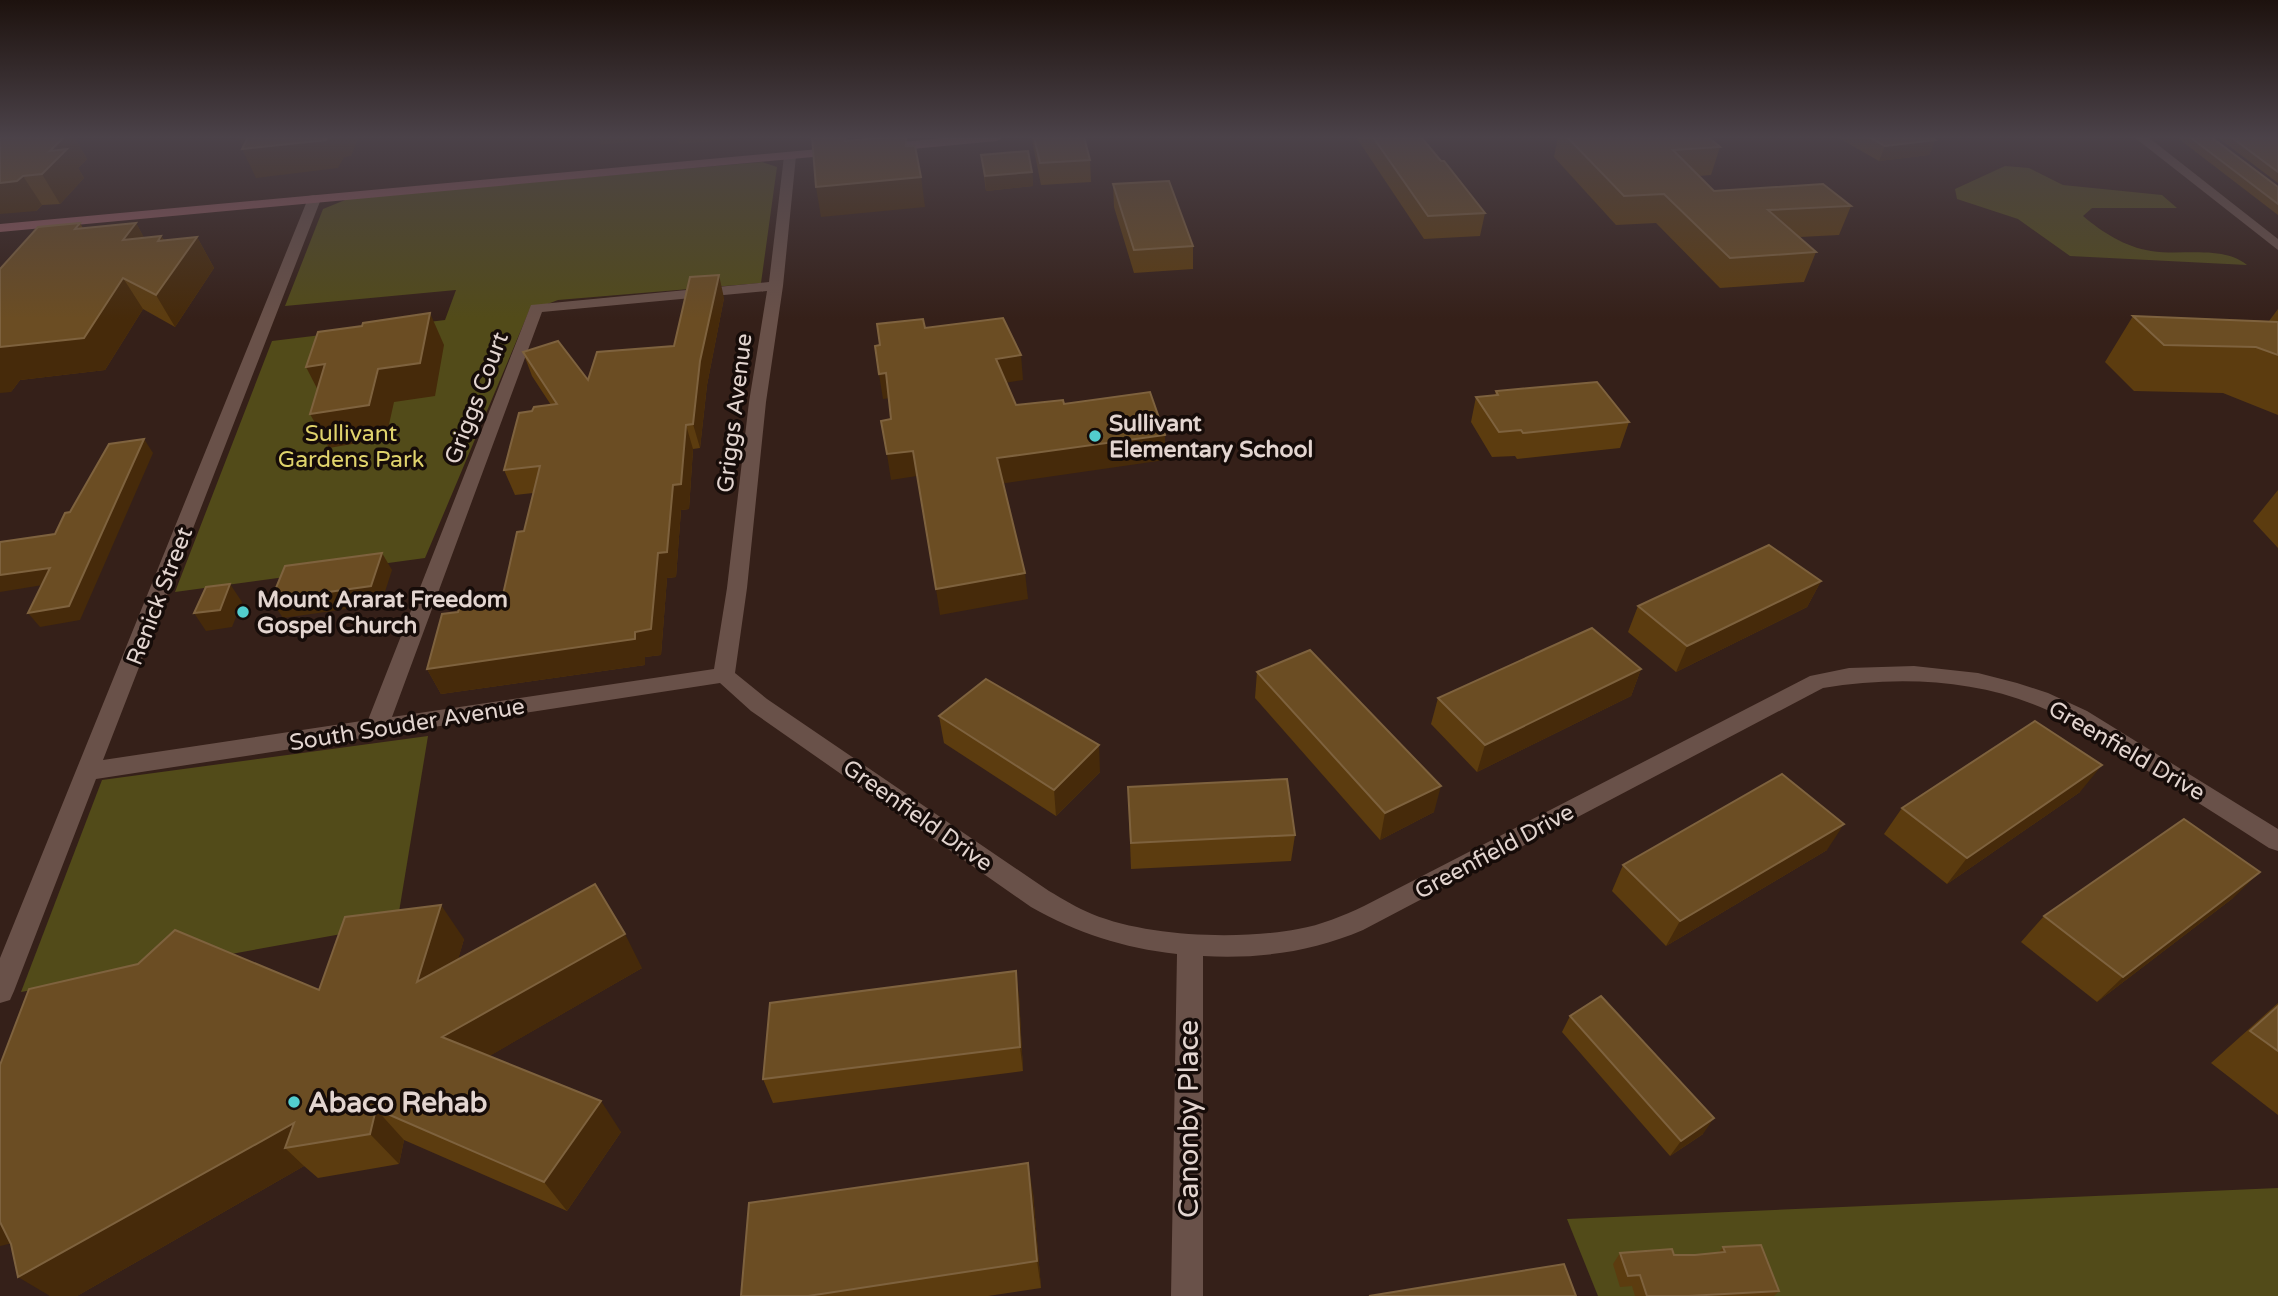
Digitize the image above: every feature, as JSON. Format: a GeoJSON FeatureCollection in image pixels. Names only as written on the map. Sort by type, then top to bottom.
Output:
{"type":"FeatureCollection","features":[{"type":"Feature","properties":{"kind":"main road"},"geometry":{"type":"LineString","coordinates":[[0,228],[331,197]]}},
{"type":"Feature","properties":{"kind":"street","name":"Griggs Avenue"},"geometry":{"type":"LineString","coordinates":[[724,675],[735,621],[754,432],[776,286],[786,197]]}},
{"type":"Feature","properties":{"kind":"street"},"geometry":{"type":"LineString","coordinates":[[2217,197],[2278,246]]}},
{"type":"Feature","properties":{"kind":"street","name":"Renick Street"},"geometry":{"type":"LineString","coordinates":[[0,991],[314,199]]}},
{"type":"Feature","properties":{"kind":"street","name":"Griggs Court"},"geometry":{"type":"LineString","coordinates":[[376,729],[536,308],[776,286]]}},
{"type":"Feature","properties":{"kind":"street","name":"Greenfield Drive"},"geometry":{"type":"LineString","coordinates":[[724,675],[759,705],[1040,899],[1085,922],[1142,939],[1244,944],[1295,941],[1340,929],[1818,681],[1859,673],[1935,675],[1988,682],[2037,698],[2069,711],[2278,841]]}},
{"type":"Feature","properties":{"kind":"street","name":"South Souder Avenue"},"geometry":{"type":"LineString","coordinates":[[89,771],[724,675]]}},
{"type":"Feature","properties":{"kind":"street","name":"Canonby Place"},"geometry":{"type":"LineString","coordinates":[[1187,1296],[1190,943]]}},
{"type":"Feature","properties":{"kind":"green space","name":"Sullivant Gardens Park"},"geometry":{"type":"Polygon","coordinates":[[[773,197],[761,283],[558,300],[529,311],[425,558],[175,592],[272,341],[445,320],[456,290],[285,306],[323,209],[350,198],[773,197]]]}},
{"type":"Feature","properties":{"kind":"green space"},"geometry":{"type":"Polygon","coordinates":[[[2165,197],[2177,208],[2092,208],[2083,216],[2114,238],[2141,249],[2214,253],[2237,259],[2247,265],[2070,256],[2018,219],[1957,199],[2165,197]]]}},
{"type":"Feature","properties":{"kind":"green space"},"geometry":{"type":"Polygon","coordinates":[[[428,736],[397,924],[21,992],[102,780],[428,736]]]}},
{"type":"Feature","properties":{"kind":"green space"},"geometry":{"type":"Polygon","coordinates":[[[2278,1188],[2278,1296],[1598,1296],[1567,1219],[2278,1188]]]}},
{"type":"Feature","properties":{"kind":"building"},"geometry":{"type":"Polygon","coordinates":[[[1117,197],[1175,197],[1193,246],[1134,250],[1117,197]]]}},
{"type":"Feature","properties":{"kind":"building"},"geometry":{"type":"Polygon","coordinates":[[[1415,197],[1473,197],[1485,213],[1428,216],[1415,197]]]}},
{"type":"Feature","properties":{"kind":"building"},"geometry":{"type":"Polygon","coordinates":[[[1668,197],[1840,197],[1851,206],[1768,210],[1816,252],[1730,258],[1668,197]]]}},
{"type":"Feature","properties":{"kind":"building"},"geometry":{"type":"Polygon","coordinates":[[[80,223],[75,229],[136,223],[123,240],[161,236],[158,241],[197,237],[156,295],[123,278],[84,338],[0,347],[0,269],[38,227],[80,223]]]}},
{"type":"Feature","properties":{"kind":"building"},"geometry":{"type":"Polygon","coordinates":[[[719,275],[700,361],[693,424],[686,425],[681,484],[673,485],[667,552],[658,553],[651,629],[635,632],[635,639],[427,669],[442,614],[458,612],[460,605],[502,599],[517,532],[524,531],[540,466],[504,470],[519,413],[532,411],[534,407],[557,404],[523,352],[558,341],[588,380],[597,352],[674,346],[690,277],[719,275]]]}},
{"type":"Feature","properties":{"kind":"building"},"geometry":{"type":"Polygon","coordinates":[[[430,313],[420,363],[378,369],[369,405],[310,414],[325,364],[306,367],[318,332],[430,313]]]}},
{"type":"Feature","properties":{"kind":"building"},"geometry":{"type":"Polygon","coordinates":[[[2133,316],[2278,322],[2278,355],[2256,347],[2164,345],[2133,316]]]}},
{"type":"Feature","properties":{"kind":"building"},"geometry":{"type":"Polygon","coordinates":[[[1003,318],[1021,355],[996,359],[1016,405],[1063,400],[1064,404],[1150,392],[1165,435],[997,458],[1025,573],[936,589],[913,451],[887,454],[881,421],[891,419],[886,373],[879,374],[875,346],[880,345],[877,324],[923,319],[925,328],[1003,318]]]}},
{"type":"Feature","properties":{"kind":"building"},"geometry":{"type":"Polygon","coordinates":[[[1597,382],[1629,422],[1523,433],[1521,430],[1499,432],[1476,397],[1498,395],[1496,391],[1597,382]]]}},
{"type":"Feature","properties":{"kind":"building"},"geometry":{"type":"Polygon","coordinates":[[[144,439],[69,606],[28,613],[50,568],[0,575],[0,542],[55,534],[65,513],[70,512],[109,444],[144,439]]]}},
{"type":"Feature","properties":{"kind":"building"},"geometry":{"type":"Polygon","coordinates":[[[1769,545],[1821,581],[1687,646],[1638,606],[1769,545]]]}},
{"type":"Feature","properties":{"kind":"building"},"geometry":{"type":"Polygon","coordinates":[[[382,553],[371,586],[271,600],[285,566],[382,553]]]}},
{"type":"Feature","properties":{"kind":"building"},"geometry":{"type":"Polygon","coordinates":[[[230,584],[220,610],[194,613],[206,587],[230,584]]]}},
{"type":"Feature","properties":{"kind":"building"},"geometry":{"type":"Polygon","coordinates":[[[1592,628],[1641,669],[1485,745],[1438,698],[1592,628]]]}},
{"type":"Feature","properties":{"kind":"building"},"geometry":{"type":"Polygon","coordinates":[[[1310,650],[1441,786],[1385,813],[1257,672],[1310,650]]]}},
{"type":"Feature","properties":{"kind":"building"},"geometry":{"type":"Polygon","coordinates":[[[986,679],[1099,745],[1054,790],[939,716],[986,679]]]}},
{"type":"Feature","properties":{"kind":"building"},"geometry":{"type":"Polygon","coordinates":[[[2035,721],[2102,765],[1967,858],[1902,808],[2035,721]]]}},
{"type":"Feature","properties":{"kind":"building"},"geometry":{"type":"Polygon","coordinates":[[[1782,774],[1844,824],[1680,921],[1623,865],[1782,774]]]}},
{"type":"Feature","properties":{"kind":"building"},"geometry":{"type":"Polygon","coordinates":[[[1287,779],[1295,835],[1131,843],[1128,787],[1287,779]]]}},
{"type":"Feature","properties":{"kind":"building"},"geometry":{"type":"Polygon","coordinates":[[[2184,819],[2260,872],[2123,977],[2044,916],[2184,819]]]}},
{"type":"Feature","properties":{"kind":"building","name":"Abaco Rehab"},"geometry":{"type":"Polygon","coordinates":[[[595,884],[625,934],[442,1037],[601,1101],[544,1182],[376,1109],[370,1134],[285,1148],[294,1123],[18,1277],[11,1244],[0,1222],[0,1065],[29,989],[138,964],[175,930],[319,990],[345,917],[441,905],[417,982],[595,884]]]}},
{"type":"Feature","properties":{"kind":"building"},"geometry":{"type":"Polygon","coordinates":[[[1016,971],[1020,1047],[763,1079],[770,1003],[1016,971]]]}},
{"type":"Feature","properties":{"kind":"building"},"geometry":{"type":"Polygon","coordinates":[[[1601,996],[1714,1118],[1681,1141],[1570,1016],[1601,996]]]}},
{"type":"Feature","properties":{"kind":"building"},"geometry":{"type":"Polygon","coordinates":[[[2278,1006],[2278,1051],[2250,1031],[2278,1006]]]}},
{"type":"Feature","properties":{"kind":"building"},"geometry":{"type":"Polygon","coordinates":[[[1028,1163],[1037,1261],[808,1296],[741,1296],[749,1203],[1028,1163]]]}},
{"type":"Feature","properties":{"kind":"building"},"geometry":{"type":"Polygon","coordinates":[[[1761,1245],[1779,1291],[1647,1296],[1640,1275],[1628,1276],[1620,1253],[1672,1249],[1674,1255],[1695,1255],[1725,1252],[1723,1247],[1761,1245]]]}},
{"type":"Feature","properties":{"kind":"building"},"geometry":{"type":"Polygon","coordinates":[[[1564,1264],[1576,1296],[1369,1296],[1564,1264]]]}},
{"type":"Feature","properties":{"kind":"place","name":"Sullivant Elementary School"},"geometry":{"type":"Point","coordinates":[1095,436]}},
{"type":"Feature","properties":{"kind":"place","name":"Mount Ararat Freedom Gospel Church"},"geometry":{"type":"Point","coordinates":[243,612]}},
{"type":"Feature","properties":{"kind":"place","name":"Abaco Rehab"},"geometry":{"type":"Point","coordinates":[294,1102]}}]}
